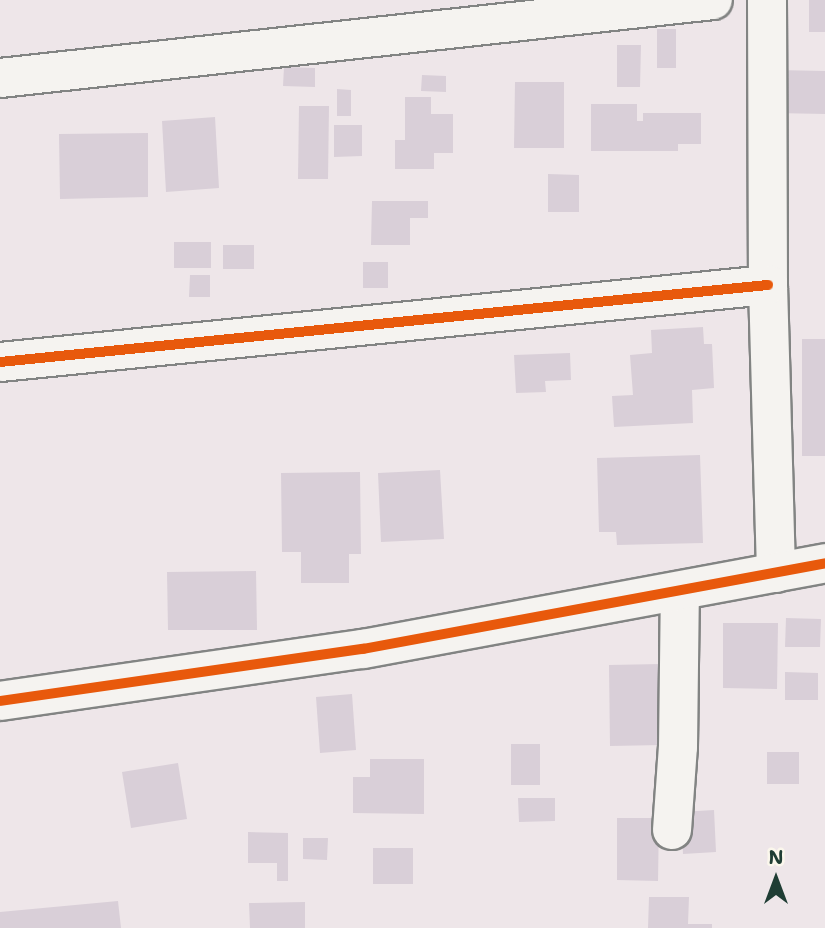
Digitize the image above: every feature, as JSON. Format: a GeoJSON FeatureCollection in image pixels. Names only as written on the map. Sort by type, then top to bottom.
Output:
{"type":"FeatureCollection","features":[{"type":"Feature","properties":{"kind":"street"},"geometry":{"type":"LineString","coordinates":[[0,78],[713,0]]}},
{"type":"Feature","properties":{"kind":"street"},"geometry":{"type":"LineString","coordinates":[[766,0],[768,285],[776,573]]}},
{"type":"Feature","properties":{"kind":"street"},"geometry":{"type":"LineString","coordinates":[[0,362],[768,285]]}},
{"type":"Feature","properties":{"kind":"street"},"geometry":{"type":"LineString","coordinates":[[0,701],[363,649],[825,563]]}},
{"type":"Feature","properties":{"kind":"street"},"geometry":{"type":"LineString","coordinates":[[672,830],[678,747],[680,592]]}},
{"type":"Feature","properties":{"kind":"building"},"geometry":{"type":"Polygon","coordinates":[[[809,0],[825,0],[825,32],[809,32],[809,0]]]}},
{"type":"Feature","properties":{"kind":"building"},"geometry":{"type":"Polygon","coordinates":[[[657,29],[676,29],[676,68],[657,68],[657,29]]]}},
{"type":"Feature","properties":{"kind":"building"},"geometry":{"type":"Polygon","coordinates":[[[617,45],[641,45],[640,87],[617,87],[617,45]]]}},
{"type":"Feature","properties":{"kind":"building"},"geometry":{"type":"Polygon","coordinates":[[[284,67],[315,68],[315,87],[283,86],[284,67]]]}},
{"type":"Feature","properties":{"kind":"building"},"geometry":{"type":"Polygon","coordinates":[[[776,70],[825,71],[825,114],[775,113],[776,70]]]}},
{"type":"Feature","properties":{"kind":"building"},"geometry":{"type":"Polygon","coordinates":[[[422,75],[446,76],[446,92],[421,91],[422,75]]]}},
{"type":"Feature","properties":{"kind":"building"},"geometry":{"type":"Polygon","coordinates":[[[515,82],[564,82],[564,148],[514,148],[515,82]]]}},
{"type":"Feature","properties":{"kind":"building"},"geometry":{"type":"Polygon","coordinates":[[[337,89],[351,90],[351,116],[337,116],[337,89]]]}},
{"type":"Feature","properties":{"kind":"building"},"geometry":{"type":"Polygon","coordinates":[[[405,97],[431,97],[431,114],[453,114],[453,153],[434,153],[434,169],[395,169],[395,140],[405,140],[405,97]]]}},
{"type":"Feature","properties":{"kind":"building"},"geometry":{"type":"Polygon","coordinates":[[[591,104],[637,104],[637,121],[643,121],[643,113],[701,113],[701,144],[678,144],[678,151],[591,151],[591,104]]]}},
{"type":"Feature","properties":{"kind":"building"},"geometry":{"type":"Polygon","coordinates":[[[299,106],[329,106],[328,179],[298,179],[299,106]]]}},
{"type":"Feature","properties":{"kind":"building"},"geometry":{"type":"Polygon","coordinates":[[[215,117],[219,188],[166,192],[162,121],[215,117]]]}},
{"type":"Feature","properties":{"kind":"building"},"geometry":{"type":"Polygon","coordinates":[[[334,125],[362,125],[362,156],[334,157],[334,125]]]}},
{"type":"Feature","properties":{"kind":"building"},"geometry":{"type":"Polygon","coordinates":[[[148,133],[148,197],[60,199],[59,134],[148,133]]]}},
{"type":"Feature","properties":{"kind":"building"},"geometry":{"type":"Polygon","coordinates":[[[548,174],[579,175],[579,212],[548,212],[548,174]]]}},
{"type":"Feature","properties":{"kind":"building"},"geometry":{"type":"Polygon","coordinates":[[[372,201],[428,201],[428,218],[410,218],[410,245],[371,245],[372,201]]]}},
{"type":"Feature","properties":{"kind":"building"},"geometry":{"type":"Polygon","coordinates":[[[174,242],[211,242],[211,268],[174,268],[174,242]]]}},
{"type":"Feature","properties":{"kind":"building"},"geometry":{"type":"Polygon","coordinates":[[[223,245],[254,245],[254,269],[223,269],[223,245]]]}},
{"type":"Feature","properties":{"kind":"building"},"geometry":{"type":"Polygon","coordinates":[[[363,262],[388,262],[388,288],[363,288],[363,262]]]}},
{"type":"Feature","properties":{"kind":"building"},"geometry":{"type":"Polygon","coordinates":[[[190,275],[210,275],[210,297],[189,297],[190,275]]]}},
{"type":"Feature","properties":{"kind":"building"},"geometry":{"type":"Polygon","coordinates":[[[703,327],[704,344],[712,344],[714,388],[692,390],[693,423],[614,427],[612,396],[633,395],[630,355],[652,353],[651,330],[703,327]]]}},
{"type":"Feature","properties":{"kind":"building"},"geometry":{"type":"Polygon","coordinates":[[[802,339],[825,339],[825,456],[802,456],[802,339]]]}},
{"type":"Feature","properties":{"kind":"building"},"geometry":{"type":"Polygon","coordinates":[[[570,353],[571,380],[545,381],[546,392],[516,393],[514,355],[570,353]]]}},
{"type":"Feature","properties":{"kind":"building"},"geometry":{"type":"Polygon","coordinates":[[[700,455],[703,543],[617,545],[616,532],[599,532],[597,458],[700,455]]]}},
{"type":"Feature","properties":{"kind":"building"},"geometry":{"type":"Polygon","coordinates":[[[440,470],[444,539],[381,542],[378,473],[440,470]]]}},
{"type":"Feature","properties":{"kind":"building"},"geometry":{"type":"Polygon","coordinates":[[[360,472],[361,554],[349,554],[349,583],[301,583],[301,552],[282,552],[281,473],[360,472]]]}},
{"type":"Feature","properties":{"kind":"building"},"geometry":{"type":"Polygon","coordinates":[[[256,571],[257,630],[168,630],[167,572],[256,571]]]}},
{"type":"Feature","properties":{"kind":"building"},"geometry":{"type":"Polygon","coordinates":[[[786,618],[821,619],[820,647],[785,647],[786,618]]]}},
{"type":"Feature","properties":{"kind":"building"},"geometry":{"type":"Polygon","coordinates":[[[723,623],[778,623],[777,689],[723,688],[723,623]]]}},
{"type":"Feature","properties":{"kind":"building"},"geometry":{"type":"Polygon","coordinates":[[[661,664],[662,745],[610,746],[609,665],[661,664]]]}},
{"type":"Feature","properties":{"kind":"building"},"geometry":{"type":"Polygon","coordinates":[[[785,672],[818,673],[818,700],[785,700],[785,672]]]}},
{"type":"Feature","properties":{"kind":"building"},"geometry":{"type":"Polygon","coordinates":[[[352,694],[356,750],[320,753],[316,697],[352,694]]]}},
{"type":"Feature","properties":{"kind":"building"},"geometry":{"type":"Polygon","coordinates":[[[511,744],[540,744],[540,785],[511,785],[511,744]]]}},
{"type":"Feature","properties":{"kind":"building"},"geometry":{"type":"Polygon","coordinates":[[[767,752],[799,752],[799,784],[767,784],[767,752]]]}},
{"type":"Feature","properties":{"kind":"building"},"geometry":{"type":"Polygon","coordinates":[[[370,759],[424,759],[424,814],[353,813],[353,777],[370,777],[370,759]]]}},
{"type":"Feature","properties":{"kind":"building"},"geometry":{"type":"Polygon","coordinates":[[[178,763],[187,819],[131,828],[122,772],[178,763]]]}},
{"type":"Feature","properties":{"kind":"building"},"geometry":{"type":"Polygon","coordinates":[[[518,798],[555,798],[555,821],[519,822],[518,798]]]}},
{"type":"Feature","properties":{"kind":"building"},"geometry":{"type":"Polygon","coordinates":[[[714,810],[716,852],[683,854],[681,812],[714,810]]]}},
{"type":"Feature","properties":{"kind":"building"},"geometry":{"type":"Polygon","coordinates":[[[617,818],[659,818],[658,881],[617,880],[617,818]]]}},
{"type":"Feature","properties":{"kind":"building"},"geometry":{"type":"Polygon","coordinates":[[[248,832],[288,833],[288,881],[277,881],[277,863],[248,863],[248,832]]]}},
{"type":"Feature","properties":{"kind":"building"},"geometry":{"type":"Polygon","coordinates":[[[303,838],[328,838],[327,860],[303,859],[303,838]]]}},
{"type":"Feature","properties":{"kind":"building"},"geometry":{"type":"Polygon","coordinates":[[[373,848],[413,848],[413,884],[373,884],[373,848]]]}},
{"type":"Feature","properties":{"kind":"building"},"geometry":{"type":"Polygon","coordinates":[[[649,897],[689,897],[688,924],[712,924],[712,928],[648,928],[649,897]]]}},
{"type":"Feature","properties":{"kind":"building"},"geometry":{"type":"Polygon","coordinates":[[[118,901],[121,928],[0,928],[0,912],[118,901]]]}},
{"type":"Feature","properties":{"kind":"building"},"geometry":{"type":"Polygon","coordinates":[[[305,902],[305,928],[250,928],[249,903],[305,902]]]}},
{"type":"Feature","properties":{"kind":"cycle path"},"geometry":{"type":"LineString","coordinates":[[0,362],[768,285]]}},
{"type":"Feature","properties":{"kind":"cycle path"},"geometry":{"type":"LineString","coordinates":[[0,701],[363,649],[825,563]]}}]}
